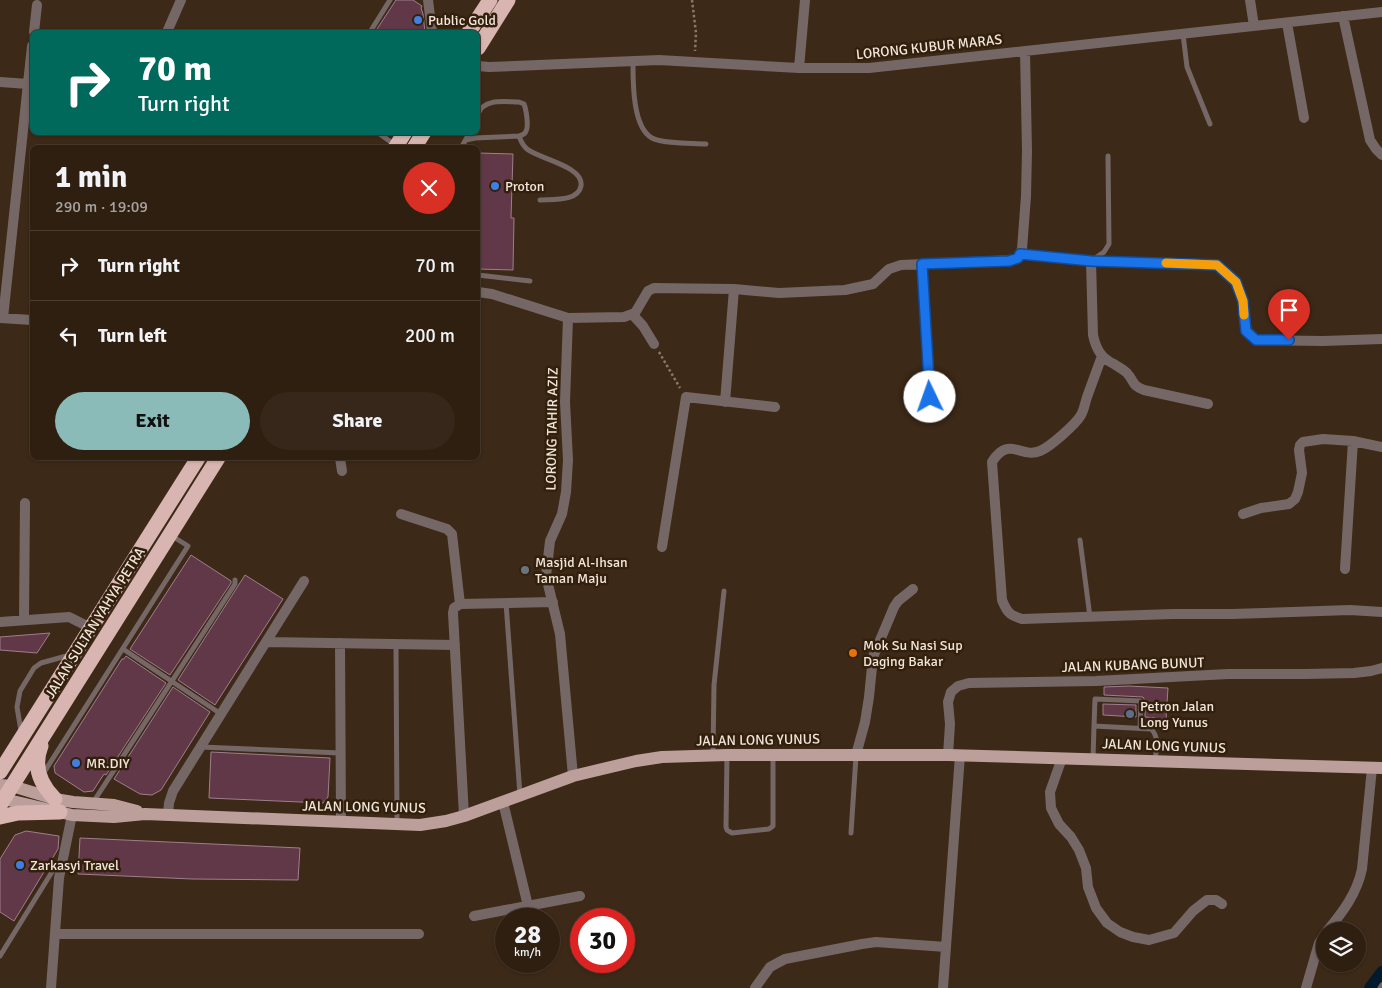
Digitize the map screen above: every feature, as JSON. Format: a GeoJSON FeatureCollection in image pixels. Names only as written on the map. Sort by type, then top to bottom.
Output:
{"type":"FeatureCollection","features":[{"type":"Feature","properties":{"kind":"highway"},"geometry":{"type":"LineString","coordinates":[[470,30],[490,0]]}},
{"type":"Feature","properties":{"kind":"highway"},"geometry":{"type":"LineString","coordinates":[[480,45],[508,0]]}},
{"type":"Feature","properties":{"kind":"highway","name":"JALAN SULTAN YAHYA PETRA"},"geometry":{"type":"LineString","coordinates":[[0,772],[197,460]]}},
{"type":"Feature","properties":{"kind":"highway","name":"JALAN SULTAN YAHYA PETRA"},"geometry":{"type":"LineString","coordinates":[[3,794],[46,732],[217,460]]}},
{"type":"Feature","properties":{"kind":"highway"},"geometry":{"type":"LineString","coordinates":[[46,732],[39,750],[38,770],[40,779],[62,809]]}},
{"type":"Feature","properties":{"kind":"highway"},"geometry":{"type":"LineString","coordinates":[[0,758],[18,743]]}},
{"type":"Feature","properties":{"kind":"highway"},"geometry":{"type":"LineString","coordinates":[[0,817],[18,813],[62,809]]}},
{"type":"Feature","properties":{"kind":"main road","name":"JALAN LONG YUNUS"},"geometry":{"type":"LineString","coordinates":[[3,794],[62,809],[114,817],[145,814],[420,825],[464,816],[574,776],[636,760],[662,757],[713,755],[954,755],[1377,768]]}},
{"type":"Feature","properties":{"kind":"main road","name":"JALAN LONG YUNUS"},"geometry":{"type":"LineString","coordinates":[[62,809],[93,804],[114,805],[145,814]]}},
{"type":"Feature","properties":{"kind":"street"},"geometry":{"type":"LineString","coordinates":[[168,30],[181,0]]}},
{"type":"Feature","properties":{"kind":"street"},"geometry":{"type":"LineString","coordinates":[[428,0],[432,30]]}},
{"type":"Feature","properties":{"kind":"street"},"geometry":{"type":"LineString","coordinates":[[799,68],[805,0]]}},
{"type":"Feature","properties":{"kind":"street"},"geometry":{"type":"LineString","coordinates":[[1250,0],[1254,26]]}},
{"type":"Feature","properties":{"kind":"street"},"geometry":{"type":"LineString","coordinates":[[34,30],[37,5]]}},
{"type":"Feature","properties":{"kind":"street","name":"LORONG KUBUR MARAS"},"geometry":{"type":"LineString","coordinates":[[480,66],[633,60],[799,68],[869,68],[1382,12]]}},
{"type":"Feature","properties":{"kind":"street"},"geometry":{"type":"LineString","coordinates":[[1343,16],[1370,140],[1382,155]]}},
{"type":"Feature","properties":{"kind":"street"},"geometry":{"type":"LineString","coordinates":[[1287,23],[1304,118]]}},
{"type":"Feature","properties":{"kind":"street"},"geometry":{"type":"LineString","coordinates":[[480,292],[492,294],[568,318],[624,317],[637,310],[648,291],[654,288],[734,289],[779,293],[845,290],[873,284],[889,269],[901,265],[1009,261],[1018,258],[1026,196],[1025,51]]}},
{"type":"Feature","properties":{"kind":"street"},"geometry":{"type":"LineString","coordinates":[[30,65],[2,318],[30,320]]}},
{"type":"Feature","properties":{"kind":"street"},"geometry":{"type":"LineString","coordinates":[[0,82],[28,84]]}},
{"type":"Feature","properties":{"kind":"street"},"geometry":{"type":"LineString","coordinates":[[1020,254],[1091,261],[1217,265],[1236,282],[1243,301],[1246,331],[1256,340],[1382,340]]}},
{"type":"Feature","properties":{"kind":"street"},"geometry":{"type":"LineString","coordinates":[[1091,261],[1094,335],[1096,346],[1102,356],[1128,374],[1136,387],[1208,404]]}},
{"type":"Feature","properties":{"kind":"street"},"geometry":{"type":"LineString","coordinates":[[922,264],[932,416]]}},
{"type":"Feature","properties":{"kind":"street"},"geometry":{"type":"LineString","coordinates":[[725,402],[734,289]]}},
{"type":"Feature","properties":{"kind":"street"},"geometry":{"type":"LineString","coordinates":[[632,314],[643,326],[654,344]]}},
{"type":"Feature","properties":{"kind":"street","name":"LORONG TAHIR AZIZ"},"geometry":{"type":"LineString","coordinates":[[568,318],[565,402],[568,460],[566,492],[562,514],[550,542],[546,572],[560,634],[574,776]]}},
{"type":"Feature","properties":{"kind":"street"},"geometry":{"type":"LineString","coordinates":[[1102,356],[1081,416],[1055,442],[1039,452],[1006,449],[998,453],[992,462],[1002,600],[1011,616],[1022,618],[1090,618],[1350,610],[1382,612]]}},
{"type":"Feature","properties":{"kind":"street"},"geometry":{"type":"LineString","coordinates":[[662,548],[686,398],[775,407]]}},
{"type":"Feature","properties":{"kind":"street"},"geometry":{"type":"LineString","coordinates":[[1243,514],[1261,508],[1289,504],[1295,499],[1302,473],[1299,450],[1303,442],[1323,439],[1353,441],[1382,447]]}},
{"type":"Feature","properties":{"kind":"street"},"geometry":{"type":"LineString","coordinates":[[1345,569],[1353,441]]}},
{"type":"Feature","properties":{"kind":"street"},"geometry":{"type":"LineString","coordinates":[[340,460],[342,471]]}},
{"type":"Feature","properties":{"kind":"street"},"geometry":{"type":"LineString","coordinates":[[24,620],[25,503]]}},
{"type":"Feature","properties":{"kind":"street"},"geometry":{"type":"LineString","coordinates":[[401,514],[446,529],[452,534],[460,604]]}},
{"type":"Feature","properties":{"kind":"street"},"geometry":{"type":"LineString","coordinates":[[168,815],[170,797],[304,581]]}},
{"type":"Feature","properties":{"kind":"street"},"geometry":{"type":"LineString","coordinates":[[856,755],[865,722],[873,657],[894,607],[898,601],[913,589]]}},
{"type":"Feature","properties":{"kind":"street"},"geometry":{"type":"LineString","coordinates":[[464,816],[455,645],[454,611],[456,606],[460,604],[553,602]]}},
{"type":"Feature","properties":{"kind":"street"},"geometry":{"type":"LineString","coordinates":[[0,622],[69,617],[91,628]]}},
{"type":"Feature","properties":{"kind":"street"},"geometry":{"type":"LineString","coordinates":[[266,642],[455,645]]}},
{"type":"Feature","properties":{"kind":"street"},"geometry":{"type":"LineString","coordinates":[[340,643],[341,822]]}},
{"type":"Feature","properties":{"kind":"street","name":"JALAN KUBANG BUNUT"},"geometry":{"type":"LineString","coordinates":[[943,988],[954,755],[948,702],[951,692],[958,686],[969,683],[1096,681],[1228,674],[1354,673],[1382,668]]}},
{"type":"Feature","properties":{"kind":"street"},"geometry":{"type":"LineString","coordinates":[[1062,758],[1050,792],[1051,808],[1059,824],[1071,837],[1079,850],[1086,868],[1088,887],[1096,908],[1107,923],[1120,932],[1150,940],[1174,932],[1193,911],[1207,900],[1216,900],[1222,904]]}},
{"type":"Feature","properties":{"kind":"street"},"geometry":{"type":"LineString","coordinates":[[1335,922],[1360,882],[1377,768]]}},
{"type":"Feature","properties":{"kind":"street"},"geometry":{"type":"LineString","coordinates":[[503,802],[528,906]]}},
{"type":"Feature","properties":{"kind":"street"},"geometry":{"type":"LineString","coordinates":[[51,988],[60,878],[64,857],[62,809]]}},
{"type":"Feature","properties":{"kind":"street"},"geometry":{"type":"LineString","coordinates":[[474,916],[580,896]]}},
{"type":"Feature","properties":{"kind":"street"},"geometry":{"type":"LineString","coordinates":[[56,934],[419,934]]}},
{"type":"Feature","properties":{"kind":"street"},"geometry":{"type":"LineString","coordinates":[[755,988],[770,967],[785,959],[876,942],[946,946]]}},
{"type":"Feature","properties":{"kind":"street"},"geometry":{"type":"LineString","coordinates":[[1306,988],[1316,953]]}},
{"type":"Feature","properties":{"kind":"lane"},"geometry":{"type":"LineString","coordinates":[[371,30],[390,0]]}},
{"type":"Feature","properties":{"kind":"lane"},"geometry":{"type":"LineString","coordinates":[[1183,34],[1187,68],[1210,124]]}},
{"type":"Feature","properties":{"kind":"lane"},"geometry":{"type":"LineString","coordinates":[[633,60],[633,94],[644,131],[651,137],[662,141],[706,144]]}},
{"type":"Feature","properties":{"kind":"lane"},"geometry":{"type":"LineString","coordinates":[[466,140],[519,136],[526,132],[526,108],[524,104],[519,102],[488,103],[480,111]]}},
{"type":"Feature","properties":{"kind":"lane"},"geometry":{"type":"LineString","coordinates":[[381,135],[395,145]]}},
{"type":"Feature","properties":{"kind":"lane"},"geometry":{"type":"LineString","coordinates":[[463,145],[468,135]]}},
{"type":"Feature","properties":{"kind":"lane"},"geometry":{"type":"LineString","coordinates":[[519,136],[521,143],[534,153],[569,168],[579,177],[581,185],[578,192],[572,197],[540,200]]}},
{"type":"Feature","properties":{"kind":"lane"},"geometry":{"type":"LineString","coordinates":[[1091,261],[1104,252],[1109,244],[1108,156]]}},
{"type":"Feature","properties":{"kind":"lane"},"geometry":{"type":"LineString","coordinates":[[480,275],[530,281]]}},
{"type":"Feature","properties":{"kind":"lane"},"geometry":{"type":"LineString","coordinates":[[40,779],[188,546],[170,534]]}},
{"type":"Feature","properties":{"kind":"lane"},"geometry":{"type":"LineString","coordinates":[[1080,540],[1090,618]]}},
{"type":"Feature","properties":{"kind":"lane"},"geometry":{"type":"LineString","coordinates":[[93,804],[235,580]]}},
{"type":"Feature","properties":{"kind":"lane"},"geometry":{"type":"LineString","coordinates":[[713,755],[714,685],[724,591]]}},
{"type":"Feature","properties":{"kind":"lane"},"geometry":{"type":"LineString","coordinates":[[506,603],[520,796]]}},
{"type":"Feature","properties":{"kind":"lane"},"geometry":{"type":"LineString","coordinates":[[396,644],[397,824]]}},
{"type":"Feature","properties":{"kind":"lane"},"geometry":{"type":"LineString","coordinates":[[123,650],[221,714]]}},
{"type":"Feature","properties":{"kind":"lane"},"geometry":{"type":"LineString","coordinates":[[18,743],[17,707],[20,692],[34,668],[74,654]]}},
{"type":"Feature","properties":{"kind":"lane"},"geometry":{"type":"LineString","coordinates":[[1093,759],[1095,699],[1142,701],[1140,728]]}},
{"type":"Feature","properties":{"kind":"lane"},"geometry":{"type":"LineString","coordinates":[[1094,726],[1151,729],[1155,732],[1156,738],[1155,761]]}},
{"type":"Feature","properties":{"kind":"lane"},"geometry":{"type":"LineString","coordinates":[[201,747],[341,753]]}},
{"type":"Feature","properties":{"kind":"lane"},"geometry":{"type":"LineString","coordinates":[[726,755],[726,827],[732,833],[769,829],[773,826],[773,755]]}},
{"type":"Feature","properties":{"kind":"lane"},"geometry":{"type":"LineString","coordinates":[[851,833],[856,755]]}},
{"type":"Feature","properties":{"kind":"lane"},"geometry":{"type":"LineString","coordinates":[[0,956],[55,867],[64,857]]}},
{"type":"Feature","properties":{"kind":"path"},"geometry":{"type":"LineString","coordinates":[[692,0],[696,33],[695,62]]}},
{"type":"Feature","properties":{"kind":"path"},"geometry":{"type":"LineString","coordinates":[[654,344],[686,398]]}},
{"type":"Feature","properties":{"kind":"building"},"geometry":{"type":"Polygon","coordinates":[[[396,0],[413,0],[422,6],[425,30],[376,30],[396,0]]]}},
{"type":"Feature","properties":{"kind":"building","name":"Proton"},"geometry":{"type":"Polygon","coordinates":[[[480,153],[513,154],[511,218],[514,218],[513,270],[480,269],[480,153]]]}},
{"type":"Feature","properties":{"kind":"building"},"geometry":{"type":"Polygon","coordinates":[[[191,555],[231,581],[231,583],[170,675],[130,649],[191,555]]]}},
{"type":"Feature","properties":{"kind":"building"},"geometry":{"type":"Polygon","coordinates":[[[245,575],[283,599],[215,705],[178,680],[245,575]]]}},
{"type":"Feature","properties":{"kind":"building"},"geometry":{"type":"Polygon","coordinates":[[[50,633],[37,653],[0,650],[0,637],[50,633]]]}},
{"type":"Feature","properties":{"kind":"building"},"geometry":{"type":"Polygon","coordinates":[[[126,656],[166,683],[106,775],[104,774],[93,791],[84,792],[55,773],[54,766],[122,659],[126,656]]]}},
{"type":"Feature","properties":{"kind":"building"},"geometry":{"type":"Polygon","coordinates":[[[173,687],[210,712],[161,790],[152,795],[140,794],[114,779],[173,687]]]}},
{"type":"Feature","properties":{"kind":"building"},"geometry":{"type":"Polygon","coordinates":[[[1104,687],[1168,688],[1166,719],[1145,717],[1145,701],[1143,697],[1104,695],[1104,687]]]}},
{"type":"Feature","properties":{"kind":"building"},"geometry":{"type":"Polygon","coordinates":[[[1103,704],[1136,705],[1136,717],[1103,715],[1103,704]]]}},
{"type":"Feature","properties":{"kind":"building"},"geometry":{"type":"Polygon","coordinates":[[[211,752],[330,758],[328,797],[323,803],[209,798],[211,752]]]}},
{"type":"Feature","properties":{"kind":"building"},"geometry":{"type":"Polygon","coordinates":[[[26,831],[59,836],[58,849],[14,921],[0,912],[0,859],[15,835],[26,831]]]}},
{"type":"Feature","properties":{"kind":"building"},"geometry":{"type":"Polygon","coordinates":[[[80,838],[300,848],[298,880],[192,879],[78,874],[80,838]]]}},
{"type":"Feature","properties":{"kind":"waterway"},"geometry":{"type":"LineString","coordinates":[[1370,988],[1382,972]]}},
{"type":"Feature","properties":{"kind":"slow traffic"},"geometry":{"type":"LineString","coordinates":[[1166,263],[1217,265],[1236,282],[1243,301],[1244,315]]}},
{"type":"Feature","properties":{"kind":"place","name":"Public Gold"},"geometry":{"type":"Point","coordinates":[418,20]}},
{"type":"Feature","properties":{"kind":"place","name":"Proton"},"geometry":{"type":"Point","coordinates":[495,186]}},
{"type":"Feature","properties":{"kind":"place","name":"Masjid Al-Ihsan Taman Maju"},"geometry":{"type":"Point","coordinates":[525,570]}},
{"type":"Feature","properties":{"kind":"place","name":"Mok Su Nasi Sup Daging Bakar"},"geometry":{"type":"Point","coordinates":[853,653]}},
{"type":"Feature","properties":{"kind":"place","name":"Petron Jalan Long Yunus"},"geometry":{"type":"Point","coordinates":[1130,714]}},
{"type":"Feature","properties":{"kind":"place","name":"MR.DIY"},"geometry":{"type":"Point","coordinates":[76,763]}},
{"type":"Feature","properties":{"kind":"place","name":"Zarkasyi Travel"},"geometry":{"type":"Point","coordinates":[20,865]}},
{"type":"Feature","properties":{"kind":"route"},"geometry":{"type":"LineString","coordinates":[[930,397],[922,264],[1009,261],[1018,258],[1020,254],[1091,261],[1217,265],[1236,282],[1243,301],[1246,331],[1256,340],[1289,340]]}}]}
